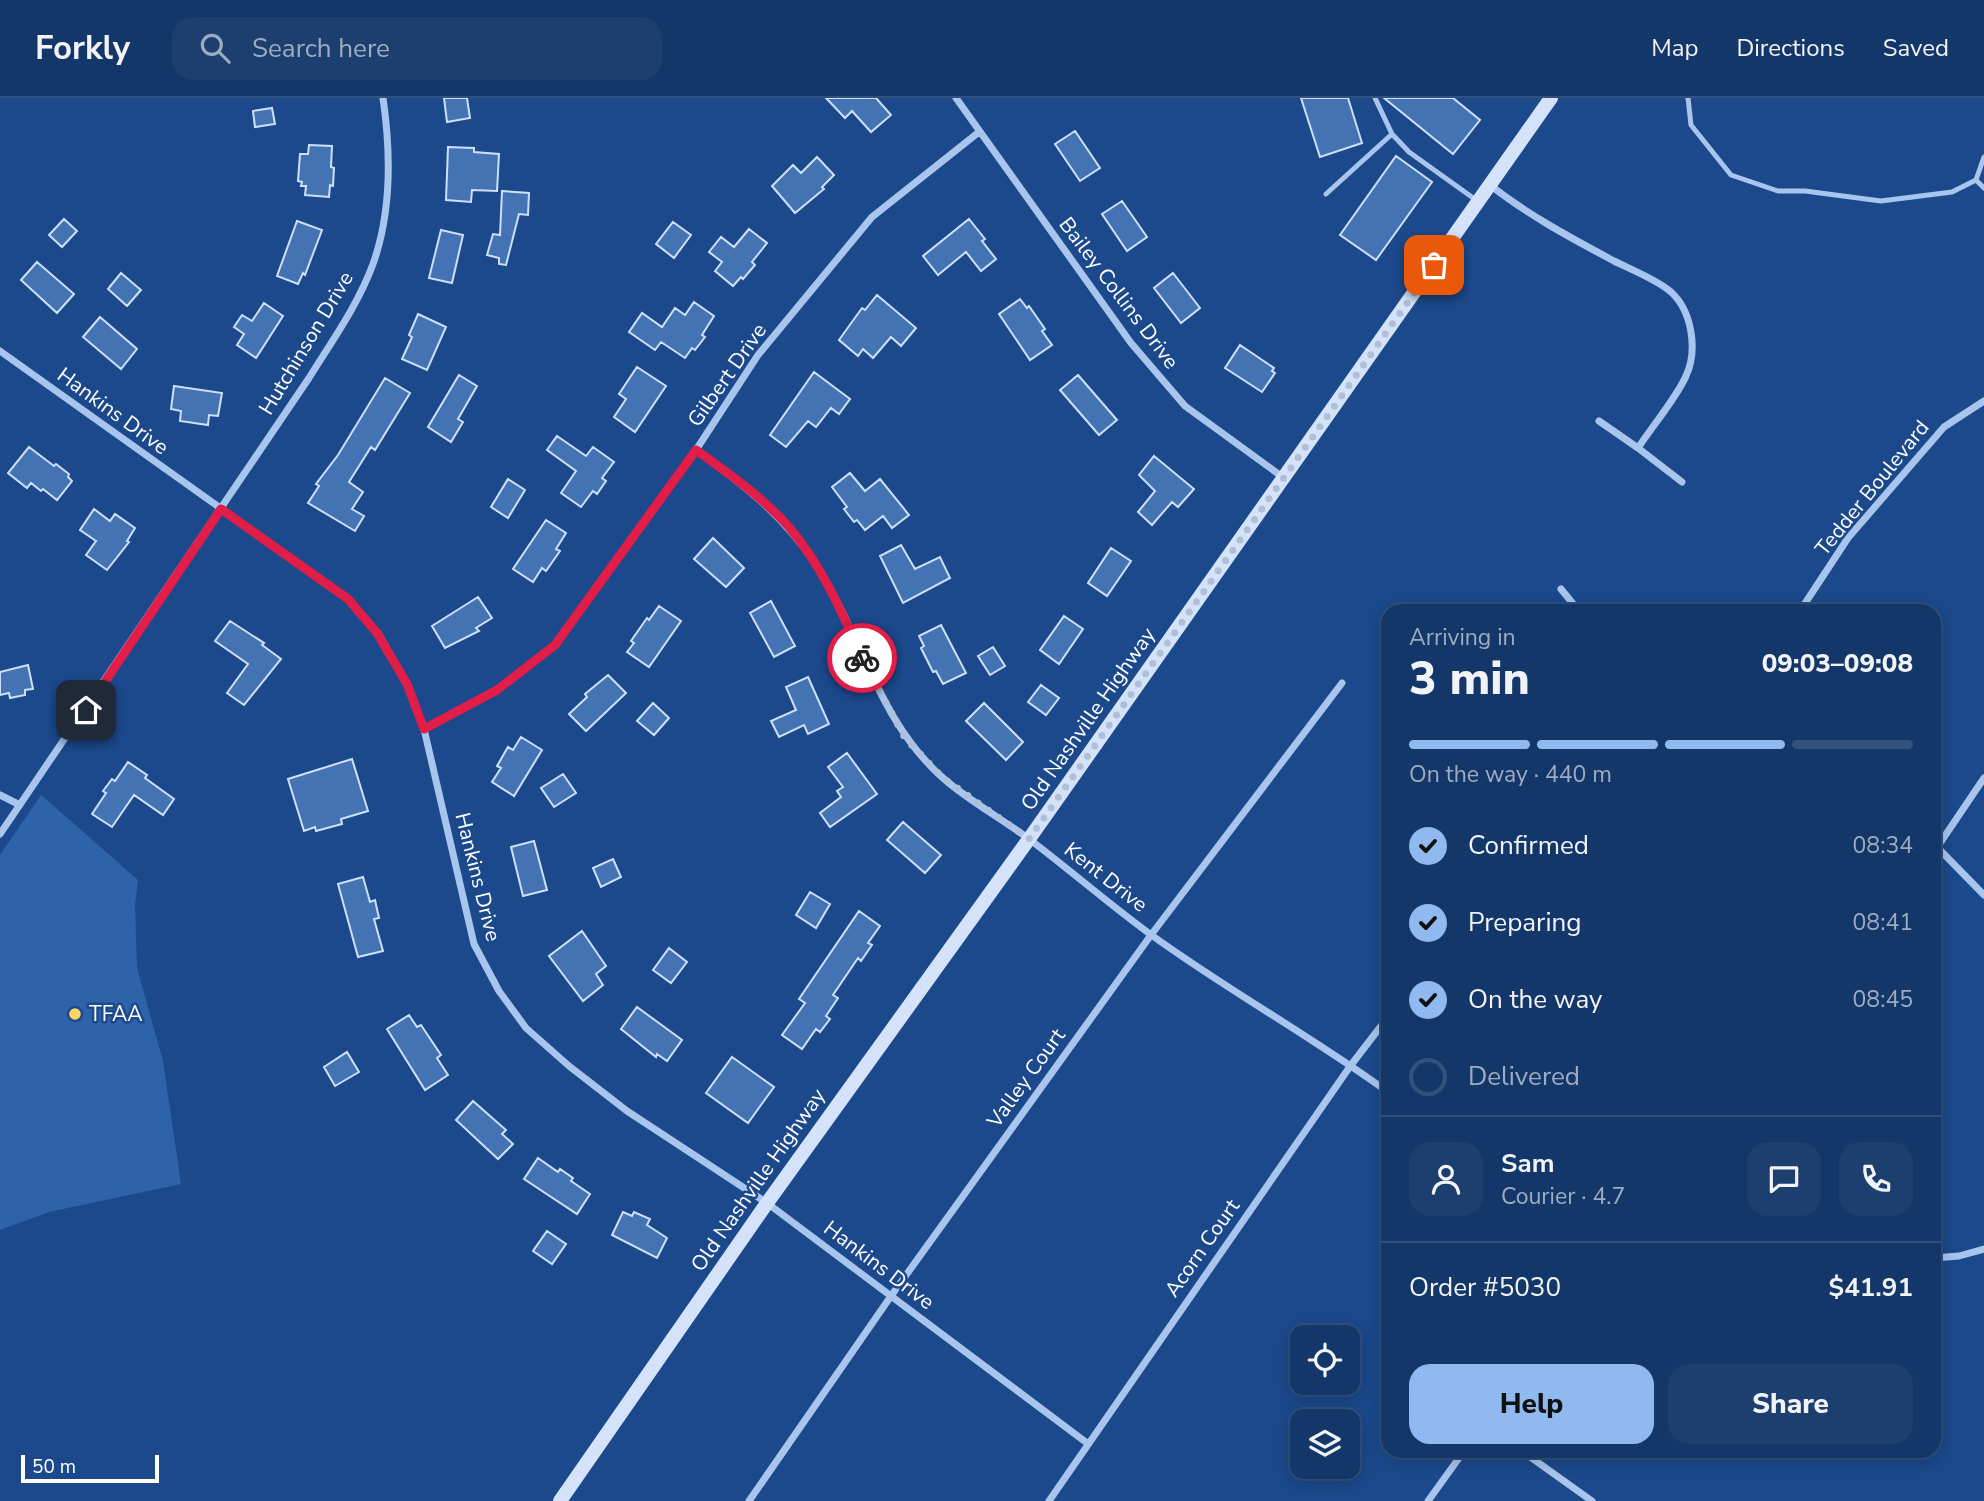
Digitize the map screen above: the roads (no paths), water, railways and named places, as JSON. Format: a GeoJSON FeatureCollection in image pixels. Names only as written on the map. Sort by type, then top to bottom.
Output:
{"type":"FeatureCollection","features":[{"type":"Feature","properties":{"kind":"main road","name":"Old Nashville Highway"},"geometry":{"type":"LineString","coordinates":[[560,1501],[766,1203],[1285,478],[1547,100]]}},
{"type":"Feature","properties":{"kind":"street","name":"Hutchinson Drive"},"geometry":{"type":"LineString","coordinates":[[0,834],[309,378],[356,302],[373,264],[384,223],[389,181],[388,136],[383,98]]}},
{"type":"Feature","properties":{"kind":"street","name":"Bailey Collins Drive"},"geometry":{"type":"LineString","coordinates":[[956,98],[1131,343],[1185,406],[1285,478]]}},
{"type":"Feature","properties":{"kind":"street","name":"Gilbert Drive"},"geometry":{"type":"LineString","coordinates":[[424,729],[497,690],[555,645],[696,450],[758,355],[872,217],[979,132]]}},
{"type":"Feature","properties":{"kind":"street"},"geometry":{"type":"LineString","coordinates":[[1490,185],[1512,203],[1566,235],[1670,290],[1683,307],[1690,327],[1692,358],[1686,377],[1638,448]]}},
{"type":"Feature","properties":{"kind":"street","name":"Hankins Drive"},"geometry":{"type":"LineString","coordinates":[[0,351],[348,599],[383,643],[407,684],[424,729],[474,944],[499,991],[526,1028],[627,1111],[766,1203],[1087,1444]]}},
{"type":"Feature","properties":{"kind":"street","name":"Tedder Boulevard"},"geometry":{"type":"LineString","coordinates":[[1805,604],[1848,538],[1944,427],[1984,401]]}},
{"type":"Feature","properties":{"kind":"street"},"geometry":{"type":"LineString","coordinates":[[1599,421],[1682,482]]}},
{"type":"Feature","properties":{"kind":"street","name":"Kent Drive"},"geometry":{"type":"LineString","coordinates":[[696,450],[753,492],[788,526],[815,563],[842,612],[872,679],[905,738],[943,778],[1029,839],[1151,935],[1381,1087]]}},
{"type":"Feature","properties":{"kind":"street"},"geometry":{"type":"LineString","coordinates":[[1561,589],[1573,604]]}},
{"type":"Feature","properties":{"kind":"street","name":"Valley Court"},"geometry":{"type":"LineString","coordinates":[[748,1501],[891,1296],[1151,935],[1342,683]]}},
{"type":"Feature","properties":{"kind":"street"},"geometry":{"type":"LineString","coordinates":[[1941,842],[1984,778]]}},
{"type":"Feature","properties":{"kind":"street"},"geometry":{"type":"LineString","coordinates":[[0,795],[20,805]]}},
{"type":"Feature","properties":{"kind":"street"},"geometry":{"type":"LineString","coordinates":[[1941,855],[1984,895]]}},
{"type":"Feature","properties":{"kind":"street","name":"Acorn Court"},"geometry":{"type":"LineString","coordinates":[[1049,1501],[1351,1065],[1381,1026]]}},
{"type":"Feature","properties":{"kind":"street"},"geometry":{"type":"LineString","coordinates":[[1941,1257],[1984,1249]]}},
{"type":"Feature","properties":{"kind":"street"},"geometry":{"type":"LineString","coordinates":[[1428,1501],[1459,1458]]}},
{"type":"Feature","properties":{"kind":"street"},"geometry":{"type":"LineString","coordinates":[[1532,1458],[1592,1501]]}},
{"type":"Feature","properties":{"kind":"lane"},"geometry":{"type":"LineString","coordinates":[[1375,98],[1392,134],[1409,152],[1479,201]]}},
{"type":"Feature","properties":{"kind":"lane"},"geometry":{"type":"LineString","coordinates":[[1688,98],[1691,125],[1731,175],[1778,191],[1805,191],[1881,201],[1952,192],[1976,180],[1984,157]]}},
{"type":"Feature","properties":{"kind":"lane"},"geometry":{"type":"LineString","coordinates":[[1326,194],[1392,134]]}},
{"type":"Feature","properties":{"kind":"lane"},"geometry":{"type":"LineString","coordinates":[[1976,180],[1984,188]]}},
{"type":"Feature","properties":{"kind":"place","name":"TFAA"},"geometry":{"type":"Point","coordinates":[75,1014]}}]}
